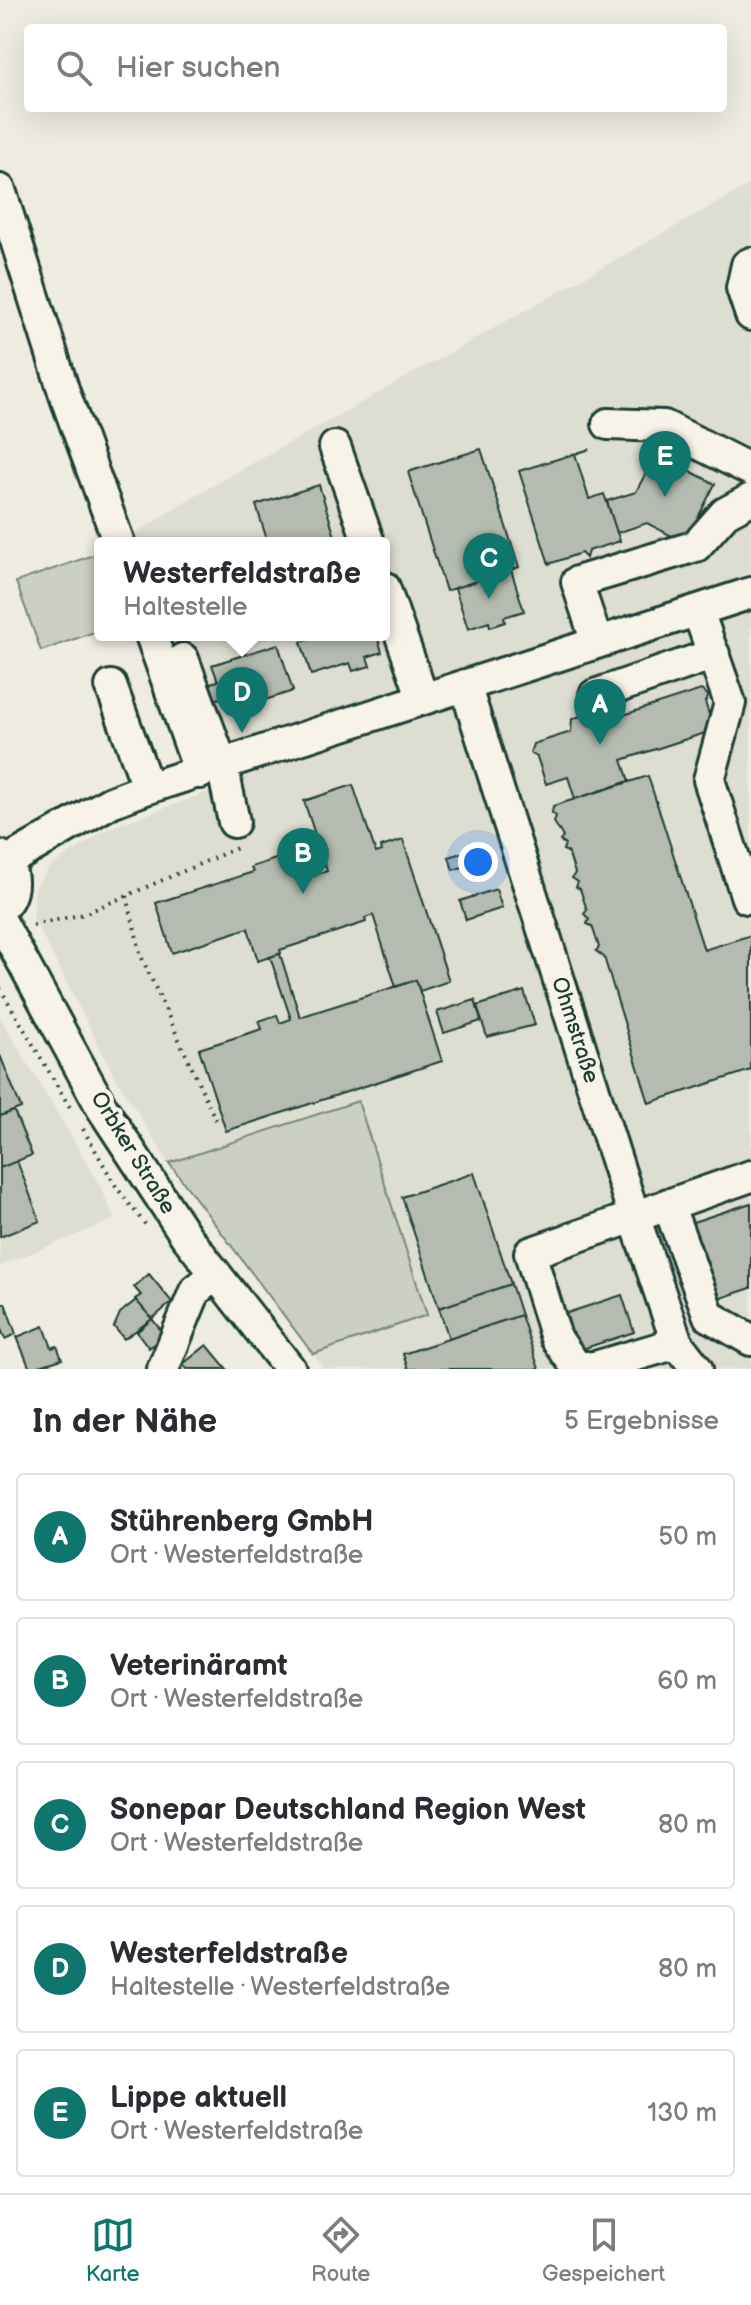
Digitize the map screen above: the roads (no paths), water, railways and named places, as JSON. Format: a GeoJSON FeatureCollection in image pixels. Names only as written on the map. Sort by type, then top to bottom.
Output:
{"type":"FeatureCollection","features":[{"type":"Feature","properties":{"kind":"street"},"geometry":{"type":"LineString","coordinates":[[0,190],[65,395],[117,537]]}},
{"type":"Feature","properties":{"kind":"street"},"geometry":{"type":"LineString","coordinates":[[751,263],[747,265],[742,288],[751,315]]}},
{"type":"Feature","properties":{"kind":"street"},"geometry":{"type":"LineString","coordinates":[[608,424],[664,426],[751,470]]}},
{"type":"Feature","properties":{"kind":"street"},"geometry":{"type":"LineString","coordinates":[[335,447],[367,537]]}},
{"type":"Feature","properties":{"kind":"street"},"geometry":{"type":"LineString","coordinates":[[597,643],[577,582],[696,546],[725,513],[751,499]]}},
{"type":"Feature","properties":{"kind":"street"},"geometry":{"type":"LineString","coordinates":[[0,909],[10,895],[13,884],[3,859],[111,802],[751,593]]}},
{"type":"Feature","properties":{"kind":"street"},"geometry":{"type":"LineString","coordinates":[[390,604],[423,699]]}},
{"type":"Feature","properties":{"kind":"street"},"geometry":{"type":"LineString","coordinates":[[698,611],[730,703],[709,780],[747,898]]}},
{"type":"Feature","properties":{"kind":"street"},"geometry":{"type":"LineString","coordinates":[[154,641],[211,769],[236,835]]}},
{"type":"Feature","properties":{"kind":"street"},"geometry":{"type":"LineString","coordinates":[[595,695],[714,654]]}},
{"type":"Feature","properties":{"kind":"street"},"geometry":{"type":"LineString","coordinates":[[183,659],[211,769]]}},
{"type":"Feature","properties":{"kind":"street","name":"Ohmstraße"},"geometry":{"type":"LineString","coordinates":[[465,685],[677,1343],[697,1369]]}},
{"type":"Feature","properties":{"kind":"street"},"geometry":{"type":"LineString","coordinates":[[111,686],[148,788]]}},
{"type":"Feature","properties":{"kind":"street","name":"Orbker Straße"},"geometry":{"type":"LineString","coordinates":[[12,923],[102,1108],[186,1236],[290,1369]]}},
{"type":"Feature","properties":{"kind":"street"},"geometry":{"type":"LineString","coordinates":[[677,1343],[592,1368],[575,1365],[565,1355],[547,1313],[530,1253],[751,1176]]}},
{"type":"Feature","properties":{"kind":"street"},"geometry":{"type":"LineString","coordinates":[[668,1204],[709,1316],[751,1340]]}},
{"type":"Feature","properties":{"kind":"street"},"geometry":{"type":"LineString","coordinates":[[163,1369],[195,1291],[216,1274]]}},
{"type":"Feature","properties":{"kind":"place","name":"Lippe aktuell"},"geometry":{"type":"Point","coordinates":[665,497]}},
{"type":"Feature","properties":{"kind":"place","name":"Sonepar Deutschland Region West"},"geometry":{"type":"Point","coordinates":[489,599]}},
{"type":"Feature","properties":{"kind":"place","name":"Westerfeldstraße"},"geometry":{"type":"Point","coordinates":[242,733]}},
{"type":"Feature","properties":{"kind":"place","name":"Stührenberg GmbH"},"geometry":{"type":"Point","coordinates":[600,745]}},
{"type":"Feature","properties":{"kind":"place","name":"Veterinäramt"},"geometry":{"type":"Point","coordinates":[303,894]}}]}
